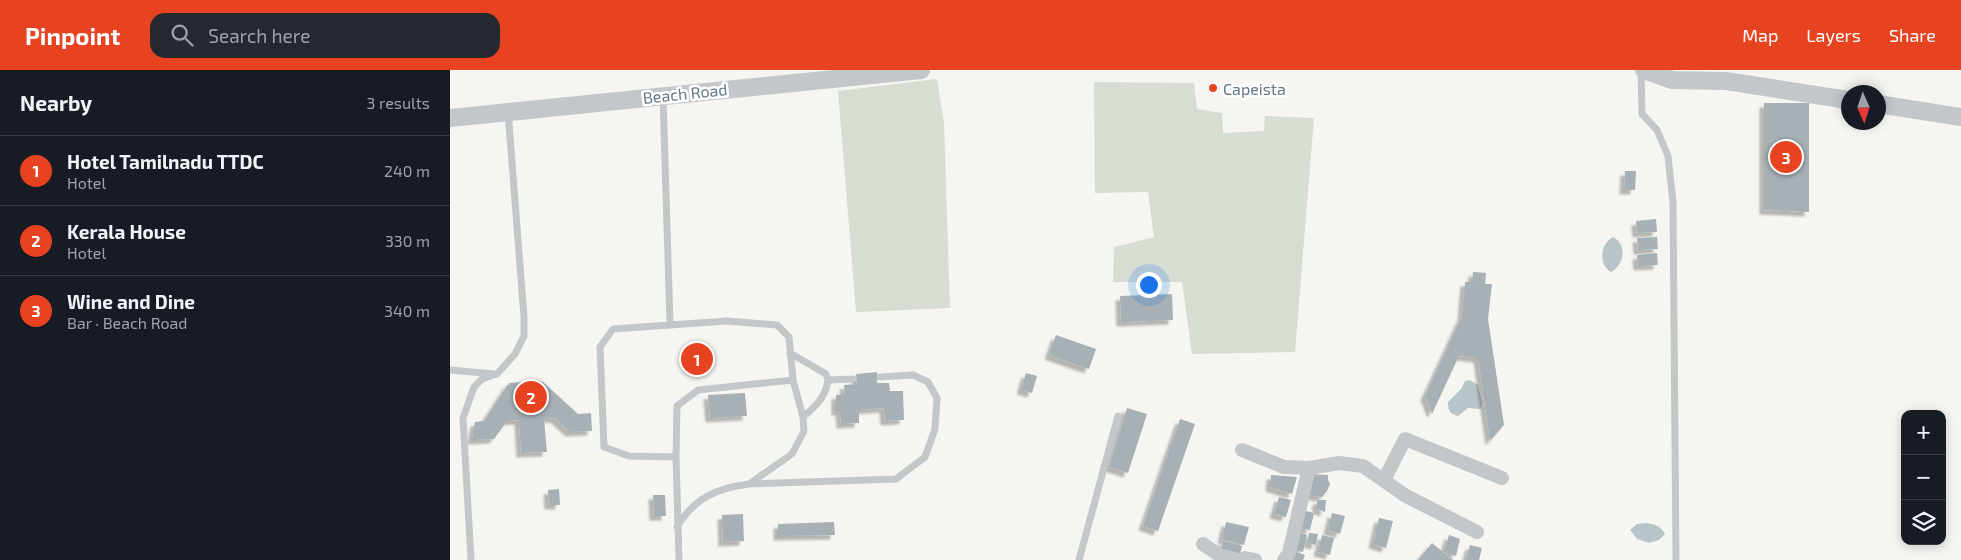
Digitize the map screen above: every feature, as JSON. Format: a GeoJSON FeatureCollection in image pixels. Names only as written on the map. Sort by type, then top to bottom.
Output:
{"type":"FeatureCollection","features":[{"type":"Feature","properties":{"kind":"street","name":"Beach Road"},"geometry":{"type":"LineString","coordinates":[[450,118],[921,70]]}},
{"type":"Feature","properties":{"kind":"street"},"geometry":{"type":"LineString","coordinates":[[1642,70],[1672,80],[1726,81],[1841,99]]}},
{"type":"Feature","properties":{"kind":"street"},"geometry":{"type":"LineString","coordinates":[[1886,105],[1961,117]]}},
{"type":"Feature","properties":{"kind":"street"},"geometry":{"type":"LineString","coordinates":[[1384,480],[1405,439],[1502,478]]}},
{"type":"Feature","properties":{"kind":"street"},"geometry":{"type":"LineString","coordinates":[[1242,450],[1284,467],[1310,468],[1339,463],[1363,466],[1406,496],[1477,532]]}},
{"type":"Feature","properties":{"kind":"street"},"geometry":{"type":"LineString","coordinates":[[1284,560],[1288,553],[1310,468]]}},
{"type":"Feature","properties":{"kind":"street"},"geometry":{"type":"LineString","coordinates":[[1203,544],[1219,555],[1245,560]]}},
{"type":"Feature","properties":{"kind":"lane"},"geometry":{"type":"LineString","coordinates":[[1642,70],[1642,114],[1657,130],[1668,156],[1673,202],[1676,560]]}},
{"type":"Feature","properties":{"kind":"lane"},"geometry":{"type":"LineString","coordinates":[[663,96],[670,324]]}},
{"type":"Feature","properties":{"kind":"lane"},"geometry":{"type":"LineString","coordinates":[[471,560],[463,418],[474,387],[482,379],[497,374],[515,354],[524,336],[508,111]]}},
{"type":"Feature","properties":{"kind":"lane"},"geometry":{"type":"LineString","coordinates":[[676,457],[629,456],[604,448],[600,347],[614,329],[726,321],[777,325],[789,338],[793,380],[803,417],[804,431],[792,454],[749,484]]}},
{"type":"Feature","properties":{"kind":"lane"},"geometry":{"type":"LineString","coordinates":[[790,353],[826,374],[828,380],[827,387],[818,405],[803,417]]}},
{"type":"Feature","properties":{"kind":"lane"},"geometry":{"type":"LineString","coordinates":[[450,370],[497,374]]}},
{"type":"Feature","properties":{"kind":"lane"},"geometry":{"type":"LineString","coordinates":[[677,527],[685,513],[697,501],[727,486],[896,479],[926,457],[935,429],[937,398],[928,382],[913,375],[880,377]]}},
{"type":"Feature","properties":{"kind":"lane"},"geometry":{"type":"LineString","coordinates":[[828,380],[853,378]]}},
{"type":"Feature","properties":{"kind":"lane"},"geometry":{"type":"LineString","coordinates":[[678,560],[677,406],[698,390],[793,380]]}},
{"type":"Feature","properties":{"kind":"lane"},"geometry":{"type":"LineString","coordinates":[[1079,560],[1118,416]]}},
{"type":"Feature","properties":{"kind":"shaded area"},"geometry":{"type":"Polygon","coordinates":[[[937,79],[944,123],[950,308],[856,312],[838,91],[937,79]]]}},
{"type":"Feature","properties":{"kind":"shaded area"},"geometry":{"type":"Polygon","coordinates":[[[1094,82],[1194,83],[1197,109],[1222,113],[1223,133],[1264,131],[1265,116],[1314,118],[1295,352],[1192,354],[1182,282],[1113,282],[1114,247],[1154,237],[1148,192],[1095,193],[1094,82]]]}},
{"type":"Feature","properties":{"kind":"shaded area"},"geometry":{"type":"Polygon","coordinates":[[[1613,237],[1621,245],[1623,255],[1619,265],[1611,272],[1604,264],[1602,254],[1605,244],[1613,237]]]}},
{"type":"Feature","properties":{"kind":"shaded area"},"geometry":{"type":"Polygon","coordinates":[[[1470,380],[1478,385],[1482,404],[1481,409],[1468,408],[1458,416],[1453,414],[1449,410],[1448,402],[1461,389],[1465,381],[1470,380]]]}},
{"type":"Feature","properties":{"kind":"shaded area"},"geometry":{"type":"Polygon","coordinates":[[[1646,523],[1657,526],[1665,534],[1659,540],[1649,543],[1637,539],[1630,530],[1637,524],[1646,523]]]}},
{"type":"Feature","properties":{"kind":"building"},"geometry":{"type":"Polygon","coordinates":[[[1764,103],[1809,103],[1809,212],[1764,210],[1764,103]]]}},
{"type":"Feature","properties":{"kind":"building"},"geometry":{"type":"Polygon","coordinates":[[[1625,171],[1636,171],[1635,190],[1624,190],[1625,171]]]}},
{"type":"Feature","properties":{"kind":"building"},"geometry":{"type":"Polygon","coordinates":[[[1656,219],[1657,232],[1637,233],[1636,221],[1656,219]]]}},
{"type":"Feature","properties":{"kind":"building"},"geometry":{"type":"Polygon","coordinates":[[[1657,237],[1658,249],[1638,250],[1637,238],[1657,237]]]}},
{"type":"Feature","properties":{"kind":"building"},"geometry":{"type":"Polygon","coordinates":[[[1657,253],[1658,265],[1638,266],[1637,255],[1657,253]]]}},
{"type":"Feature","properties":{"kind":"building"},"geometry":{"type":"Polygon","coordinates":[[[1473,272],[1486,273],[1485,284],[1492,284],[1488,319],[1504,425],[1490,441],[1478,358],[1459,356],[1432,414],[1425,396],[1462,316],[1465,282],[1472,282],[1473,272]]]}},
{"type":"Feature","properties":{"kind":"building"},"geometry":{"type":"Polygon","coordinates":[[[1172,294],[1173,320],[1121,322],[1120,296],[1172,294]]]}},
{"type":"Feature","properties":{"kind":"building"},"geometry":{"type":"Polygon","coordinates":[[[1056,335],[1096,349],[1089,369],[1049,355],[1056,335]]]}},
{"type":"Feature","properties":{"kind":"building"},"geometry":{"type":"Polygon","coordinates":[[[877,372],[877,383],[889,383],[890,391],[903,391],[904,420],[885,421],[884,408],[859,410],[859,423],[841,424],[840,411],[836,411],[836,395],[845,394],[844,385],[857,384],[856,374],[877,372]]]}},
{"type":"Feature","properties":{"kind":"building"},"geometry":{"type":"Polygon","coordinates":[[[1026,373],[1037,376],[1032,393],[1021,390],[1026,373]]]}},
{"type":"Feature","properties":{"kind":"building"},"geometry":{"type":"Polygon","coordinates":[[[541,381],[578,414],[591,413],[592,431],[570,432],[555,418],[544,419],[547,452],[521,453],[519,420],[507,421],[494,439],[472,440],[475,422],[484,421],[508,384],[510,385],[509,383],[541,381]]]}},
{"type":"Feature","properties":{"kind":"building"},"geometry":{"type":"Polygon","coordinates":[[[745,393],[747,416],[710,418],[708,395],[745,393]]]}},
{"type":"Feature","properties":{"kind":"building"},"geometry":{"type":"Polygon","coordinates":[[[1127,408],[1147,414],[1128,473],[1109,467],[1127,408]]]}},
{"type":"Feature","properties":{"kind":"building"},"geometry":{"type":"Polygon","coordinates":[[[1180,419],[1195,424],[1158,531],[1143,526],[1180,419]]]}},
{"type":"Feature","properties":{"kind":"building"},"geometry":{"type":"Polygon","coordinates":[[[1311,474],[1328,475],[1330,484],[1322,497],[1307,495],[1307,491],[1311,491],[1313,478],[1311,474]]]}},
{"type":"Feature","properties":{"kind":"building"},"geometry":{"type":"Polygon","coordinates":[[[1271,475],[1297,477],[1292,494],[1270,487],[1271,475]]]}},
{"type":"Feature","properties":{"kind":"building"},"geometry":{"type":"Polygon","coordinates":[[[559,489],[560,505],[549,505],[548,490],[559,489]]]}},
{"type":"Feature","properties":{"kind":"building"},"geometry":{"type":"Polygon","coordinates":[[[653,495],[665,495],[666,516],[654,516],[653,495]]]}},
{"type":"Feature","properties":{"kind":"building"},"geometry":{"type":"Polygon","coordinates":[[[1279,497],[1291,500],[1286,517],[1274,514],[1279,497]]]}},
{"type":"Feature","properties":{"kind":"building"},"geometry":{"type":"Polygon","coordinates":[[[1317,500],[1326,500],[1325,512],[1317,509],[1317,500]]]}},
{"type":"Feature","properties":{"kind":"building"},"geometry":{"type":"Polygon","coordinates":[[[1302,510],[1314,513],[1310,530],[1298,527],[1302,510]]]}},
{"type":"Feature","properties":{"kind":"building"},"geometry":{"type":"Polygon","coordinates":[[[1332,513],[1345,516],[1340,534],[1328,530],[1332,513]]]}},
{"type":"Feature","properties":{"kind":"building"},"geometry":{"type":"Polygon","coordinates":[[[743,514],[744,541],[723,542],[722,515],[743,514]]]}},
{"type":"Feature","properties":{"kind":"building"},"geometry":{"type":"Polygon","coordinates":[[[1379,518],[1393,521],[1386,548],[1373,544],[1379,518]]]}},
{"type":"Feature","properties":{"kind":"building"},"geometry":{"type":"Polygon","coordinates":[[[834,522],[835,535],[778,536],[778,524],[834,522]]]}},
{"type":"Feature","properties":{"kind":"building"},"geometry":{"type":"Polygon","coordinates":[[[1226,522],[1249,527],[1244,545],[1222,539],[1226,522]]]}},
{"type":"Feature","properties":{"kind":"building"},"geometry":{"type":"Polygon","coordinates":[[[1295,531],[1307,535],[1303,552],[1291,549],[1295,531]]]}},
{"type":"Feature","properties":{"kind":"building"},"geometry":{"type":"Polygon","coordinates":[[[1309,533],[1318,534],[1316,545],[1307,543],[1309,533]]]}},
{"type":"Feature","properties":{"kind":"building"},"geometry":{"type":"Polygon","coordinates":[[[1322,535],[1334,538],[1330,555],[1318,552],[1322,535]]]}},
{"type":"Feature","properties":{"kind":"building"},"geometry":{"type":"Polygon","coordinates":[[[1449,535],[1460,539],[1456,556],[1444,552],[1449,535]]]}},
{"type":"Feature","properties":{"kind":"building"},"geometry":{"type":"Polygon","coordinates":[[[1223,541],[1242,546],[1239,558],[1221,553],[1223,541]]]}},
{"type":"Feature","properties":{"kind":"building"},"geometry":{"type":"Polygon","coordinates":[[[1432,543],[1443,552],[1453,560],[1418,560],[1432,543]]]}},
{"type":"Feature","properties":{"kind":"building"},"geometry":{"type":"Polygon","coordinates":[[[1470,545],[1482,548],[1479,560],[1466,560],[1470,545]]]}},
{"type":"Feature","properties":{"kind":"building"},"geometry":{"type":"Polygon","coordinates":[[[1293,551],[1305,555],[1303,560],[1291,560],[1293,551]]]}},
{"type":"Feature","properties":{"kind":"place","name":"Capeista"},"geometry":{"type":"Point","coordinates":[1213,88]}},
{"type":"Feature","properties":{"kind":"place","name":"Wine and Dine"},"geometry":{"type":"Point","coordinates":[1786,157]}},
{"type":"Feature","properties":{"kind":"place","name":"Hotel Tamilnadu TTDC"},"geometry":{"type":"Point","coordinates":[697,359]}},
{"type":"Feature","properties":{"kind":"place","name":"Kerala House"},"geometry":{"type":"Point","coordinates":[531,397]}}]}
